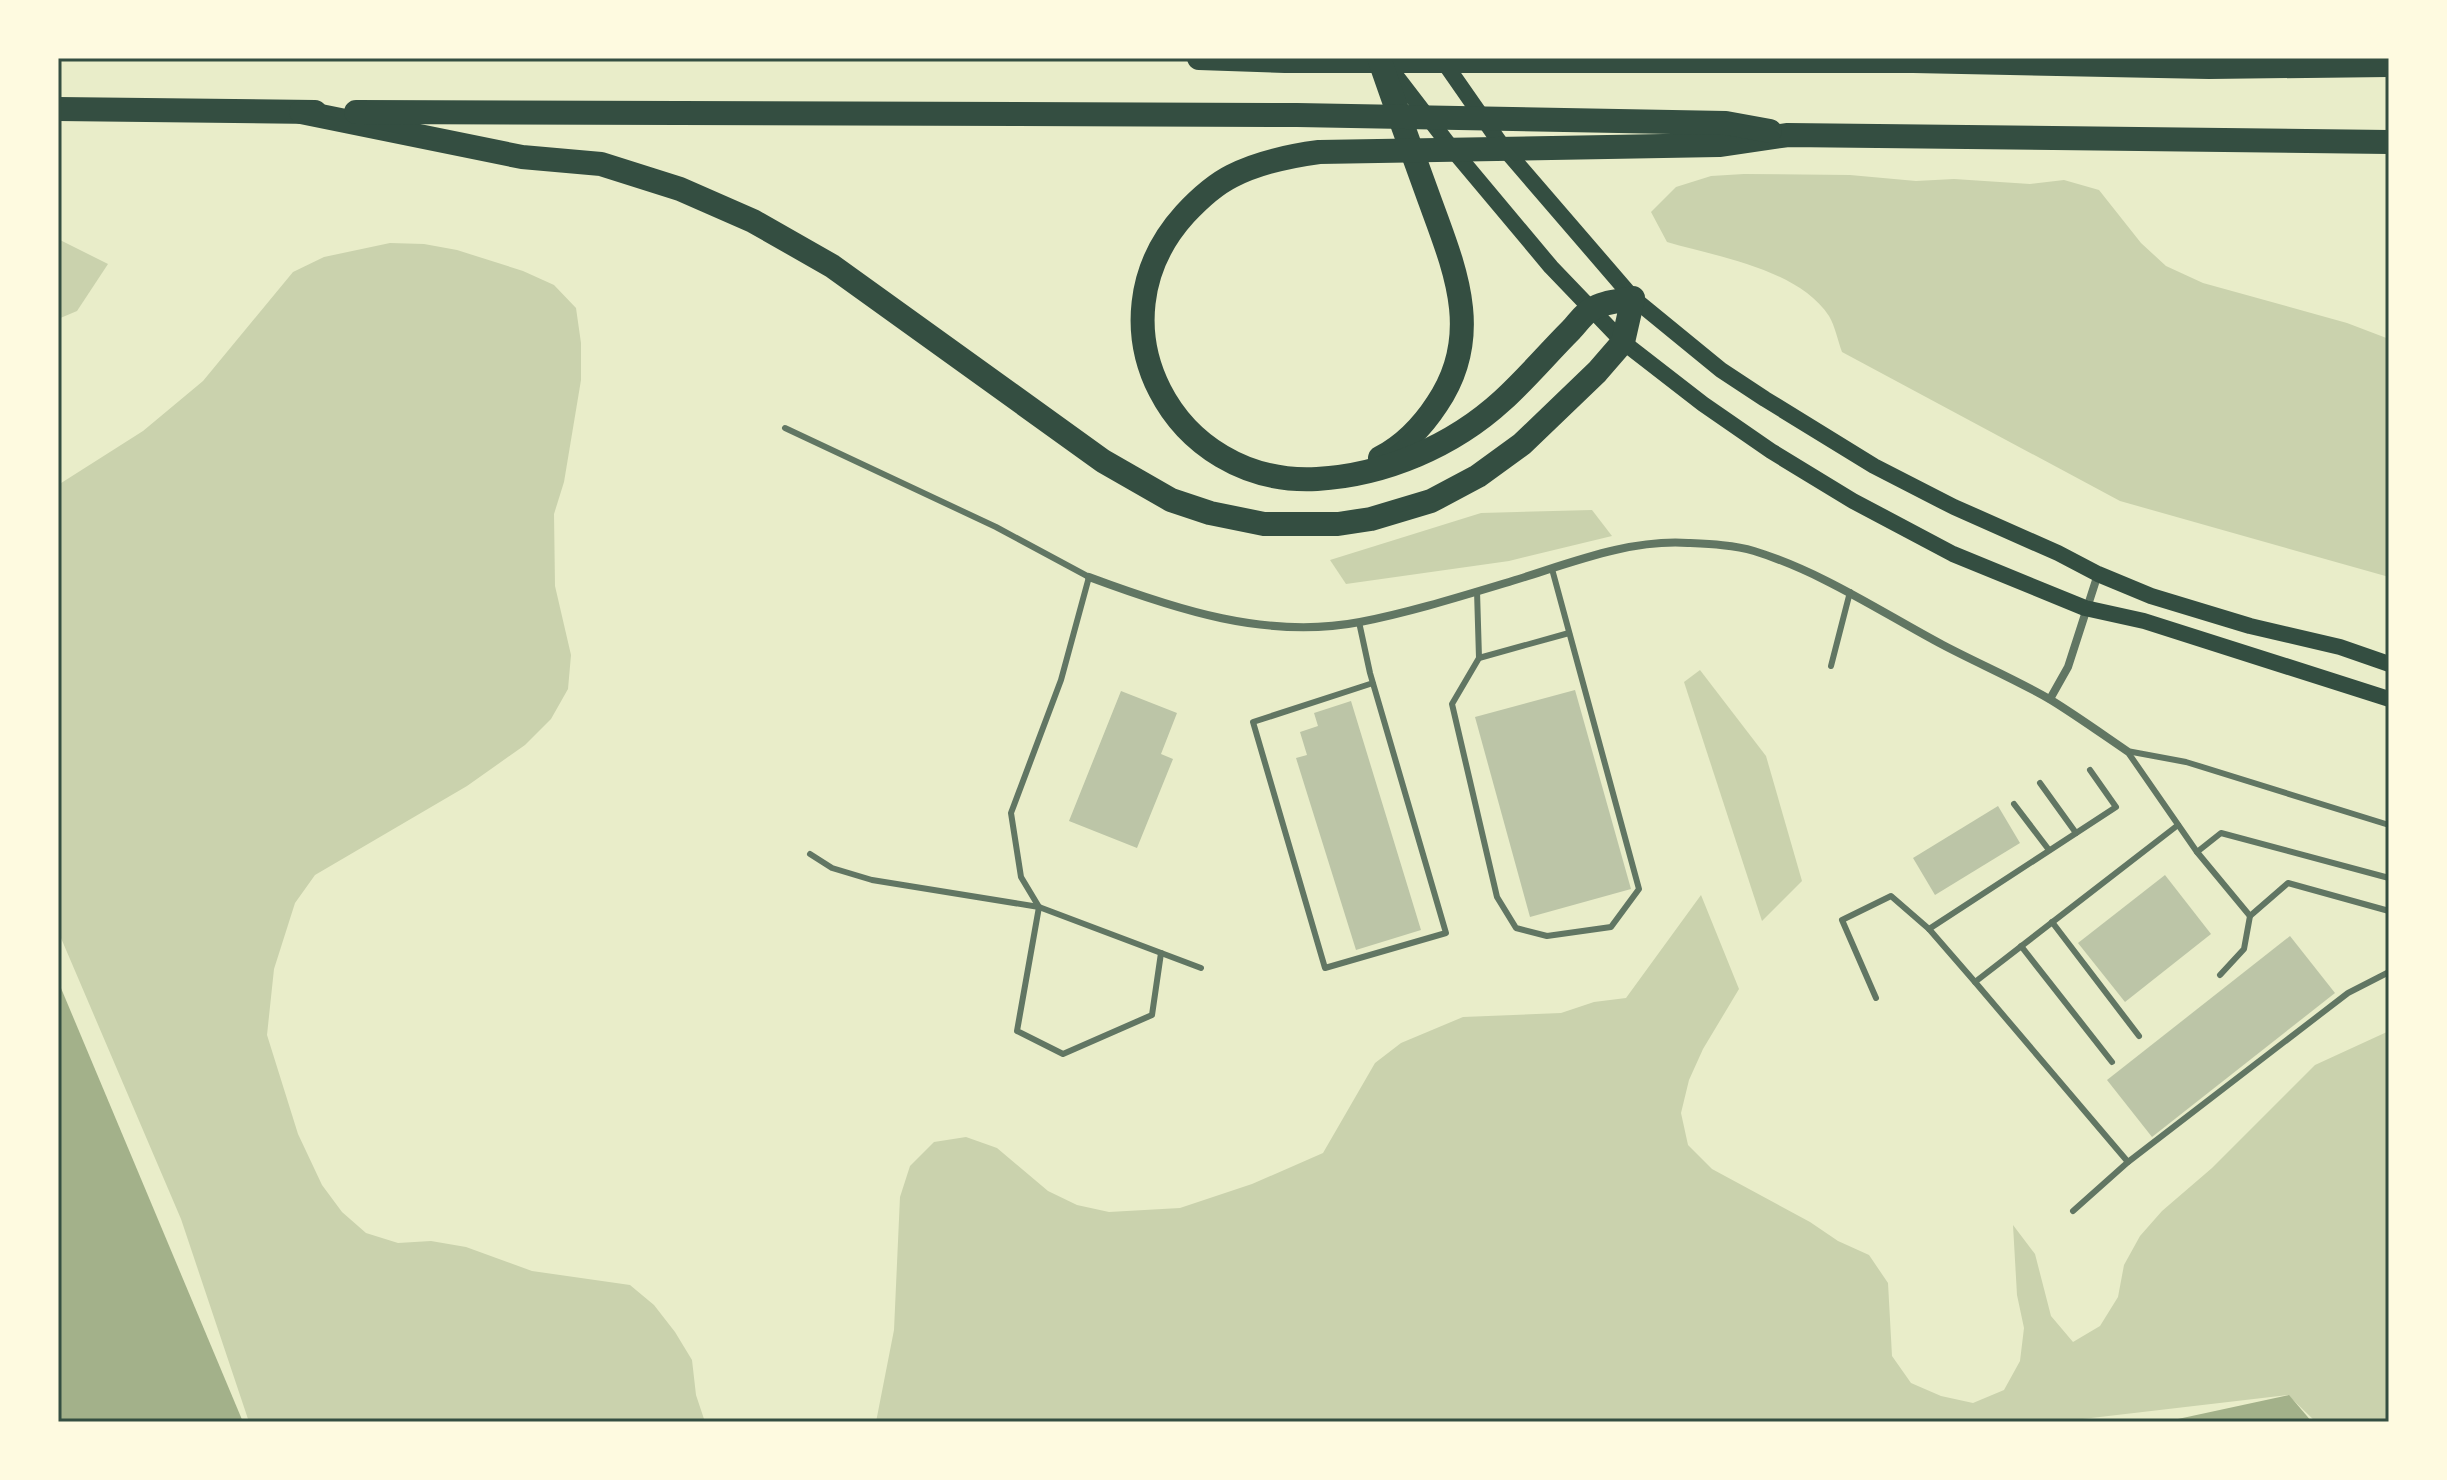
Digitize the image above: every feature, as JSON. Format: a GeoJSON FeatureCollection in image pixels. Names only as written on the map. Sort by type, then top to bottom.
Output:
{"type":"FeatureCollection","features":[{"type":"Feature","properties":{"kind":"highway"},"geometry":{"type":"LineString","coordinates":[[1199,58],[1285,61],[1913,61],[2209,67],[2389,65]]}},
{"type":"Feature","properties":{"kind":"highway"},"geometry":{"type":"LineString","coordinates":[[1349,474],[1407,441],[1427,420],[1452,382],[1462,348],[1459,296],[1451,254],[1380,58]]}},
{"type":"Feature","properties":{"kind":"highway"},"geometry":{"type":"LineString","coordinates":[[58,109],[1297,115],[1726,123],[1788,135]]}},
{"type":"Feature","properties":{"kind":"highway"},"geometry":{"type":"LineString","coordinates":[[301,112],[522,157],[601,164],[680,189],[753,221],[832,266],[1103,461],[1171,500],[1238,520],[1264,524],[1338,524],[1404,510],[1456,489],[1522,444],[1597,372],[1623,342],[1633,298],[1592,308],[1504,400],[1459,433],[1421,454],[1349,474],[1318,479],[1275,475],[1239,464],[1209,448],[1183,424],[1159,390],[1142,337],[1144,291],[1162,245],[1193,206],[1229,177],[1255,166],[1319,152],[1719,145],[1788,135],[2389,142]]}},
{"type":"Feature","properties":{"kind":"main road"},"geometry":{"type":"LineString","coordinates":[[1380,58],[1501,209],[1623,342],[1749,436],[1853,501],[1953,554],[2085,608],[2144,621],[2389,699]]}},
{"type":"Feature","properties":{"kind":"main road"},"geometry":{"type":"LineString","coordinates":[[1441,58],[1503,147],[1633,298],[1721,370],[1874,466],[2098,574],[2151,596],[2250,626],[2340,647],[2389,664]]}},
{"type":"Feature","properties":{"kind":"street"},"geometry":{"type":"LineString","coordinates":[[1089,577],[1161,604],[1211,617],[1268,625],[1331,625],[1359,622],[1477,591],[1620,548],[1685,543],[1751,550],[1803,569],[1850,592],[1944,646],[2050,699],[2127,751]]}},
{"type":"Feature","properties":{"kind":"street"},"geometry":{"type":"LineString","coordinates":[[2050,699],[2068,667],[2098,574]]}},
{"type":"Feature","properties":{"kind":"lane"},"geometry":{"type":"LineString","coordinates":[[785,428],[996,527],[1089,577],[1061,680],[1011,813],[1021,877],[1039,907],[1017,1031],[1063,1054],[1152,1015],[1161,953]]}},
{"type":"Feature","properties":{"kind":"lane"},"geometry":{"type":"LineString","coordinates":[[1477,591],[1479,658],[1452,704],[1497,897],[1516,928],[1547,936],[1611,927],[1639,889],[1552,569]]}},
{"type":"Feature","properties":{"kind":"lane"},"geometry":{"type":"LineString","coordinates":[[1831,666],[1850,592]]}},
{"type":"Feature","properties":{"kind":"lane"},"geometry":{"type":"LineString","coordinates":[[1359,622],[1373,683],[1446,933],[1325,968],[1253,722],[1373,683]]}},
{"type":"Feature","properties":{"kind":"lane"},"geometry":{"type":"LineString","coordinates":[[1479,658],[1569,633]]}},
{"type":"Feature","properties":{"kind":"lane"},"geometry":{"type":"LineString","coordinates":[[2127,751],[2197,852],[2250,916]]}},
{"type":"Feature","properties":{"kind":"lane"},"geometry":{"type":"LineString","coordinates":[[2127,751],[2186,762],[2389,825]]}},
{"type":"Feature","properties":{"kind":"lane"},"geometry":{"type":"LineString","coordinates":[[1929,929],[2116,807],[2090,770]]}},
{"type":"Feature","properties":{"kind":"lane"},"geometry":{"type":"LineString","coordinates":[[2040,783],[2076,833]]}},
{"type":"Feature","properties":{"kind":"lane"},"geometry":{"type":"LineString","coordinates":[[2014,804],[2049,850]]}},
{"type":"Feature","properties":{"kind":"lane"},"geometry":{"type":"LineString","coordinates":[[1975,982],[2178,825]]}},
{"type":"Feature","properties":{"kind":"lane"},"geometry":{"type":"LineString","coordinates":[[2197,852],[2221,833],[2389,878]]}},
{"type":"Feature","properties":{"kind":"lane"},"geometry":{"type":"LineString","coordinates":[[810,854],[832,868],[872,880],[1039,907],[1201,968]]}},
{"type":"Feature","properties":{"kind":"lane"},"geometry":{"type":"LineString","coordinates":[[2220,975],[2244,949],[2250,916],[2288,883],[2389,911]]}},
{"type":"Feature","properties":{"kind":"lane"},"geometry":{"type":"LineString","coordinates":[[1876,998],[1842,920],[1891,896],[1929,929],[2128,1162]]}},
{"type":"Feature","properties":{"kind":"lane"},"geometry":{"type":"LineString","coordinates":[[2052,922],[2139,1036]]}},
{"type":"Feature","properties":{"kind":"lane"},"geometry":{"type":"LineString","coordinates":[[2021,946],[2112,1062]]}},
{"type":"Feature","properties":{"kind":"lane"},"geometry":{"type":"LineString","coordinates":[[2073,1211],[2128,1162],[2348,993],[2389,972]]}},
{"type":"Feature","properties":{"kind":"shaded area"},"geometry":{"type":"Polygon","coordinates":[[[1850,175],[1916,181],[1954,179],[2030,184],[2064,180],[2099,190],[2141,243],[2166,266],[2203,283],[2347,323],[2389,339],[2389,577],[2120,501],[1842,352],[1829,316],[1798,287],[1756,267],[1667,242],[1651,212],[1676,187],[1711,176],[1850,175]]]}},
{"type":"Feature","properties":{"kind":"shaded area"},"geometry":{"type":"Polygon","coordinates":[[[58,239],[108,264],[77,311],[58,319],[58,239]]]}},
{"type":"Feature","properties":{"kind":"shaded area"},"geometry":{"type":"Polygon","coordinates":[[[390,243],[424,244],[457,250],[523,271],[554,285],[576,308],[581,343],[581,380],[564,482],[554,514],[555,586],[571,655],[568,689],[551,719],[525,745],[467,786],[315,875],[295,903],[274,969],[267,1035],[298,1134],[322,1185],[342,1212],[366,1233],[398,1243],[431,1241],[466,1247],[532,1271],[630,1285],[654,1305],[692,1360],[696,1395],[705,1422],[249,1422],[181,1219],[58,931],[58,485],[143,431],[203,381],[293,272],[324,257],[390,243]]]}},
{"type":"Feature","properties":{"kind":"shaded area"},"geometry":{"type":"Polygon","coordinates":[[[1592,510],[1612,536],[1509,561],[1346,584],[1330,560],[1481,513],[1592,510]]]}},
{"type":"Feature","properties":{"kind":"shaded area"},"geometry":{"type":"Polygon","coordinates":[[[1700,670],[1766,756],[1802,881],[1762,921],[1684,682],[1700,670]]]}},
{"type":"Feature","properties":{"kind":"shaded area"},"geometry":{"type":"Polygon","coordinates":[[[1701,895],[1739,989],[1703,1049],[1689,1080],[1681,1113],[1688,1145],[1712,1169],[1810,1222],[1838,1241],[1869,1255],[1888,1283],[1892,1356],[1911,1383],[1941,1396],[1973,1403],[2004,1390],[2020,1361],[2024,1328],[2017,1295],[2013,1225],[2035,1254],[2051,1316],[2073,1342],[2100,1326],[2118,1297],[2124,1265],[2140,1236],[2162,1211],[2212,1168],[2315,1065],[2389,1031],[2389,1422],[2316,1422],[2288,1395],[2057,1422],[876,1422],[894,1330],[900,1197],[910,1166],[934,1142],[966,1137],[997,1148],[1048,1191],[1077,1205],[1109,1212],[1180,1208],[1252,1184],[1323,1153],[1375,1063],[1401,1043],[1463,1017],[1561,1013],[1594,1002],[1626,998],[1701,895]]]}},
{"type":"Feature","properties":{"kind":"shaded area"},"geometry":{"type":"Polygon","coordinates":[[[58,981],[243,1422],[58,1422],[58,981]]]}},
{"type":"Feature","properties":{"kind":"shaded area"},"geometry":{"type":"Polygon","coordinates":[[[2289,1395],[2312,1422],[2164,1422],[2289,1395]]]}},
{"type":"Feature","properties":{"kind":"building"},"geometry":{"type":"Polygon","coordinates":[[[1575,690],[1631,889],[1530,917],[1475,717],[1575,690]]]}},
{"type":"Feature","properties":{"kind":"building"},"geometry":{"type":"Polygon","coordinates":[[[1121,691],[1177,713],[1161,754],[1173,759],[1137,848],[1069,821],[1121,691]]]}},
{"type":"Feature","properties":{"kind":"building"},"geometry":{"type":"Polygon","coordinates":[[[1351,701],[1421,930],[1356,950],[1296,758],[1307,755],[1300,732],[1318,726],[1314,713],[1351,701]]]}},
{"type":"Feature","properties":{"kind":"building"},"geometry":{"type":"Polygon","coordinates":[[[1998,806],[2020,843],[1935,895],[1913,858],[1998,806]]]}},
{"type":"Feature","properties":{"kind":"building"},"geometry":{"type":"Polygon","coordinates":[[[2165,875],[2211,934],[2125,1002],[2078,943],[2165,875]]]}},
{"type":"Feature","properties":{"kind":"building"},"geometry":{"type":"Polygon","coordinates":[[[2290,936],[2335,993],[2152,1137],[2107,1080],[2290,936]]]}}]}
